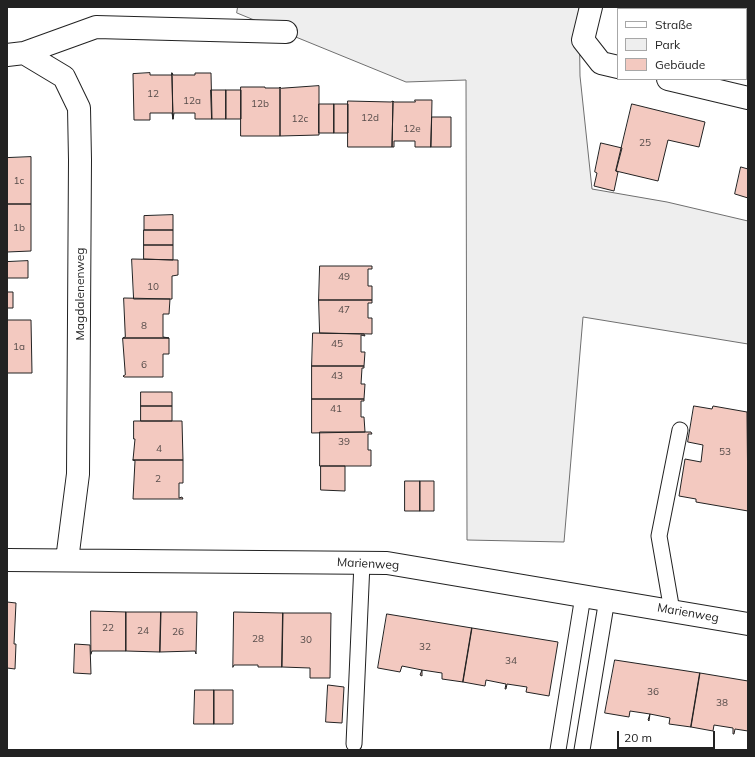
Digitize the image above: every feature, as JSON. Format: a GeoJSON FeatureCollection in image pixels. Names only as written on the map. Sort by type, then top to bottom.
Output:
{"type":"FeatureCollection","features":[{"type":"Feature","properties":{"kind":"street"},"geometry":{"type":"LineString","coordinates":[[591,7],[583,40],[602,63],[617,67]]}},
{"type":"Feature","properties":{"kind":"street","name":"Magdalenenweg"},"geometry":{"type":"LineString","coordinates":[[16,54],[96,27],[286,32]]}},
{"type":"Feature","properties":{"kind":"street","name":"Magdalenenweg"},"geometry":{"type":"LineString","coordinates":[[16,54],[64,77],[79,108],[78,474],[67,560]]}},
{"type":"Feature","properties":{"kind":"street"},"geometry":{"type":"LineString","coordinates":[[672,80],[748,98]]}},
{"type":"Feature","properties":{"kind":"street","name":"Marienweg"},"geometry":{"type":"LineString","coordinates":[[7,560],[387,563],[748,624]]}},
{"type":"Feature","properties":{"kind":"lane"},"geometry":{"type":"LineString","coordinates":[[672,611],[659,536],[680,430]]}},
{"type":"Feature","properties":{"kind":"lane"},"geometry":{"type":"LineString","coordinates":[[354,744],[362,563]]}},
{"type":"Feature","properties":{"kind":"lane"},"geometry":{"type":"LineString","coordinates":[[558,750],[584,596]]}},
{"type":"Feature","properties":{"kind":"lane"},"geometry":{"type":"LineString","coordinates":[[582,750],[607,599]]}},
{"type":"Feature","properties":{"kind":"green space"},"geometry":{"type":"Polygon","coordinates":[[[238,7],[579,7],[580,76],[592,189],[667,202],[748,221],[748,344],[583,317],[564,542],[467,540],[466,80],[406,82],[237,13],[238,7]]]}},
{"type":"Feature","properties":{"kind":"building"},"geometry":{"type":"Polygon","coordinates":[[[637,7],[683,7],[682,8],[637,7]]]}},
{"type":"Feature","properties":{"kind":"building"},"geometry":{"type":"Polygon","coordinates":[[[748,7],[748,60],[747,8],[744,8],[748,7]]]}},
{"type":"Feature","properties":{"kind":"building"},"geometry":{"type":"Polygon","coordinates":[[[150,73],[150,75],[172,75],[172,73],[173,119],[172,113],[150,113],[150,120],[134,120],[133,74],[150,73]]]}},
{"type":"Feature","properties":{"kind":"building"},"geometry":{"type":"Polygon","coordinates":[[[172,73],[173,75],[195,75],[195,73],[211,73],[212,119],[195,119],[195,113],[174,113],[173,119],[172,73]]]}},
{"type":"Feature","properties":{"kind":"building"},"geometry":{"type":"Polygon","coordinates":[[[319,86],[319,135],[280,136],[280,87],[319,86]]]}},
{"type":"Feature","properties":{"kind":"building"},"geometry":{"type":"Polygon","coordinates":[[[241,87],[280,87],[280,136],[241,136],[241,87]]]}},
{"type":"Feature","properties":{"kind":"building"},"geometry":{"type":"Polygon","coordinates":[[[211,90],[226,90],[226,119],[212,119],[211,90]]]}},
{"type":"Feature","properties":{"kind":"building"},"geometry":{"type":"Polygon","coordinates":[[[226,90],[241,90],[241,119],[226,119],[226,90]]]}},
{"type":"Feature","properties":{"kind":"building"},"geometry":{"type":"Polygon","coordinates":[[[415,100],[432,100],[431,147],[415,147],[415,141],[394,141],[394,147],[392,147],[393,101],[415,102],[415,100]]]}},
{"type":"Feature","properties":{"kind":"building"},"geometry":{"type":"Polygon","coordinates":[[[348,101],[393,101],[392,147],[348,147],[348,101]]]}},
{"type":"Feature","properties":{"kind":"building"},"geometry":{"type":"Polygon","coordinates":[[[319,104],[334,104],[334,133],[319,133],[319,104]]]}},
{"type":"Feature","properties":{"kind":"building"},"geometry":{"type":"Polygon","coordinates":[[[334,104],[348,104],[348,133],[334,133],[334,104]]]}},
{"type":"Feature","properties":{"kind":"building"},"geometry":{"type":"Polygon","coordinates":[[[632,104],[705,122],[699,147],[668,140],[658,181],[616,171],[632,104]]]}},
{"type":"Feature","properties":{"kind":"building"},"geometry":{"type":"Polygon","coordinates":[[[432,117],[451,117],[451,147],[431,147],[432,117]]]}},
{"type":"Feature","properties":{"kind":"building"},"geometry":{"type":"Polygon","coordinates":[[[601,143],[622,148],[616,171],[618,172],[614,191],[594,186],[597,173],[595,172],[601,143]]]}},
{"type":"Feature","properties":{"kind":"building"},"geometry":{"type":"Polygon","coordinates":[[[31,157],[31,204],[7,204],[7,158],[31,157]]]}},
{"type":"Feature","properties":{"kind":"building"},"geometry":{"type":"Polygon","coordinates":[[[741,167],[748,169],[748,198],[735,194],[741,167]]]}},
{"type":"Feature","properties":{"kind":"building"},"geometry":{"type":"Polygon","coordinates":[[[7,204],[31,204],[31,251],[7,252],[7,204]]]}},
{"type":"Feature","properties":{"kind":"building"},"geometry":{"type":"Polygon","coordinates":[[[173,215],[173,230],[144,230],[144,216],[173,215]]]}},
{"type":"Feature","properties":{"kind":"building"},"geometry":{"type":"Polygon","coordinates":[[[144,230],[173,230],[173,245],[144,245],[144,230]]]}},
{"type":"Feature","properties":{"kind":"building"},"geometry":{"type":"Polygon","coordinates":[[[144,245],[173,245],[173,260],[144,259],[144,245]]]}},
{"type":"Feature","properties":{"kind":"building"},"geometry":{"type":"Polygon","coordinates":[[[132,259],[178,260],[178,275],[172,276],[172,299],[134,299],[132,259]]]}},
{"type":"Feature","properties":{"kind":"building"},"geometry":{"type":"Polygon","coordinates":[[[28,261],[28,278],[7,278],[7,262],[28,261]]]}},
{"type":"Feature","properties":{"kind":"building"},"geometry":{"type":"Polygon","coordinates":[[[320,266],[372,266],[372,269],[368,269],[368,286],[372,286],[372,300],[319,300],[320,266]]]}},
{"type":"Feature","properties":{"kind":"building"},"geometry":{"type":"Polygon","coordinates":[[[7,292],[13,292],[13,308],[7,308],[7,292]]]}},
{"type":"Feature","properties":{"kind":"building"},"geometry":{"type":"Polygon","coordinates":[[[124,298],[170,299],[169,314],[163,314],[163,337],[169,338],[123,338],[125,337],[124,298]]]}},
{"type":"Feature","properties":{"kind":"building"},"geometry":{"type":"Polygon","coordinates":[[[319,300],[372,300],[372,303],[368,303],[368,318],[372,318],[372,334],[320,333],[319,300]]]}},
{"type":"Feature","properties":{"kind":"building"},"geometry":{"type":"Polygon","coordinates":[[[7,320],[31,320],[32,373],[7,373],[7,320]]]}},
{"type":"Feature","properties":{"kind":"building"},"geometry":{"type":"Polygon","coordinates":[[[313,333],[364,334],[365,336],[361,335],[361,352],[365,352],[364,366],[312,366],[313,333]]]}},
{"type":"Feature","properties":{"kind":"building"},"geometry":{"type":"Polygon","coordinates":[[[123,338],[169,338],[169,354],[163,354],[163,377],[124,377],[123,338]]]}},
{"type":"Feature","properties":{"kind":"building"},"geometry":{"type":"Polygon","coordinates":[[[312,366],[364,366],[364,368],[362,368],[361,384],[365,384],[364,399],[312,399],[312,366]]]}},
{"type":"Feature","properties":{"kind":"building"},"geometry":{"type":"Polygon","coordinates":[[[141,392],[172,392],[172,406],[141,406],[141,392]]]}},
{"type":"Feature","properties":{"kind":"building"},"geometry":{"type":"Polygon","coordinates":[[[312,399],[364,399],[364,401],[361,401],[361,417],[364,417],[365,432],[312,433],[312,399]]]}},
{"type":"Feature","properties":{"kind":"building"},"geometry":{"type":"Polygon","coordinates":[[[141,406],[172,406],[172,421],[141,421],[141,406]]]}},
{"type":"Feature","properties":{"kind":"building"},"geometry":{"type":"Polygon","coordinates":[[[694,406],[712,409],[713,406],[747,412],[748,511],[696,502],[696,499],[679,496],[685,459],[701,462],[703,445],[688,442],[694,406]]]}},
{"type":"Feature","properties":{"kind":"building"},"geometry":{"type":"Polygon","coordinates":[[[134,421],[182,421],[183,460],[133,460],[135,439],[134,421]]]}},
{"type":"Feature","properties":{"kind":"building"},"geometry":{"type":"Polygon","coordinates":[[[320,432],[371,432],[372,434],[368,434],[368,450],[371,450],[371,466],[320,466],[320,432]]]}},
{"type":"Feature","properties":{"kind":"building"},"geometry":{"type":"Polygon","coordinates":[[[133,460],[183,460],[183,483],[179,483],[179,498],[182,497],[183,499],[133,499],[135,461],[133,460]]]}},
{"type":"Feature","properties":{"kind":"building"},"geometry":{"type":"Polygon","coordinates":[[[321,466],[345,466],[345,491],[321,490],[321,466]]]}},
{"type":"Feature","properties":{"kind":"building"},"geometry":{"type":"Polygon","coordinates":[[[405,481],[420,481],[420,511],[405,511],[405,481]]]}},
{"type":"Feature","properties":{"kind":"building"},"geometry":{"type":"Polygon","coordinates":[[[420,481],[434,481],[434,511],[420,511],[420,481]]]}},
{"type":"Feature","properties":{"kind":"building"},"geometry":{"type":"Polygon","coordinates":[[[7,602],[16,603],[14,644],[16,644],[15,669],[7,668],[7,602]]]}},
{"type":"Feature","properties":{"kind":"building"},"geometry":{"type":"Polygon","coordinates":[[[91,611],[126,612],[126,651],[92,651],[91,654],[91,611]]]}},
{"type":"Feature","properties":{"kind":"building"},"geometry":{"type":"Polygon","coordinates":[[[126,612],[161,612],[160,652],[126,651],[126,612]]]}},
{"type":"Feature","properties":{"kind":"building"},"geometry":{"type":"Polygon","coordinates":[[[161,612],[197,612],[196,654],[195,651],[160,652],[161,612]]]}},
{"type":"Feature","properties":{"kind":"building"},"geometry":{"type":"Polygon","coordinates":[[[234,612],[283,613],[282,667],[234,665],[233,667],[234,612]]]}},
{"type":"Feature","properties":{"kind":"building"},"geometry":{"type":"Polygon","coordinates":[[[283,613],[331,613],[330,678],[310,678],[310,668],[282,667],[283,613]]]}},
{"type":"Feature","properties":{"kind":"building"},"geometry":{"type":"Polygon","coordinates":[[[387,614],[472,628],[463,682],[442,679],[442,673],[402,666],[400,672],[378,668],[387,614]]]}},
{"type":"Feature","properties":{"kind":"building"},"geometry":{"type":"Polygon","coordinates":[[[472,628],[558,642],[549,696],[526,692],[527,687],[507,684],[505,689],[506,684],[486,680],[485,686],[463,682],[472,628]]]}},
{"type":"Feature","properties":{"kind":"building"},"geometry":{"type":"Polygon","coordinates":[[[75,644],[90,645],[91,674],[74,673],[75,644]]]}},
{"type":"Feature","properties":{"kind":"building"},"geometry":{"type":"Polygon","coordinates":[[[615,660],[700,673],[691,727],[669,724],[670,718],[650,714],[630,711],[629,717],[605,713],[615,660]]]}},
{"type":"Feature","properties":{"kind":"building"},"geometry":{"type":"Polygon","coordinates":[[[700,673],[748,681],[748,731],[735,729],[733,734],[733,728],[714,725],[713,731],[691,727],[700,673]]]}},
{"type":"Feature","properties":{"kind":"building"},"geometry":{"type":"Polygon","coordinates":[[[328,685],[344,687],[342,723],[326,722],[328,685]]]}},
{"type":"Feature","properties":{"kind":"building"},"geometry":{"type":"Polygon","coordinates":[[[195,690],[214,690],[214,724],[194,724],[195,690]]]}},
{"type":"Feature","properties":{"kind":"building"},"geometry":{"type":"Polygon","coordinates":[[[214,690],[233,690],[233,724],[214,724],[214,690]]]}}]}
